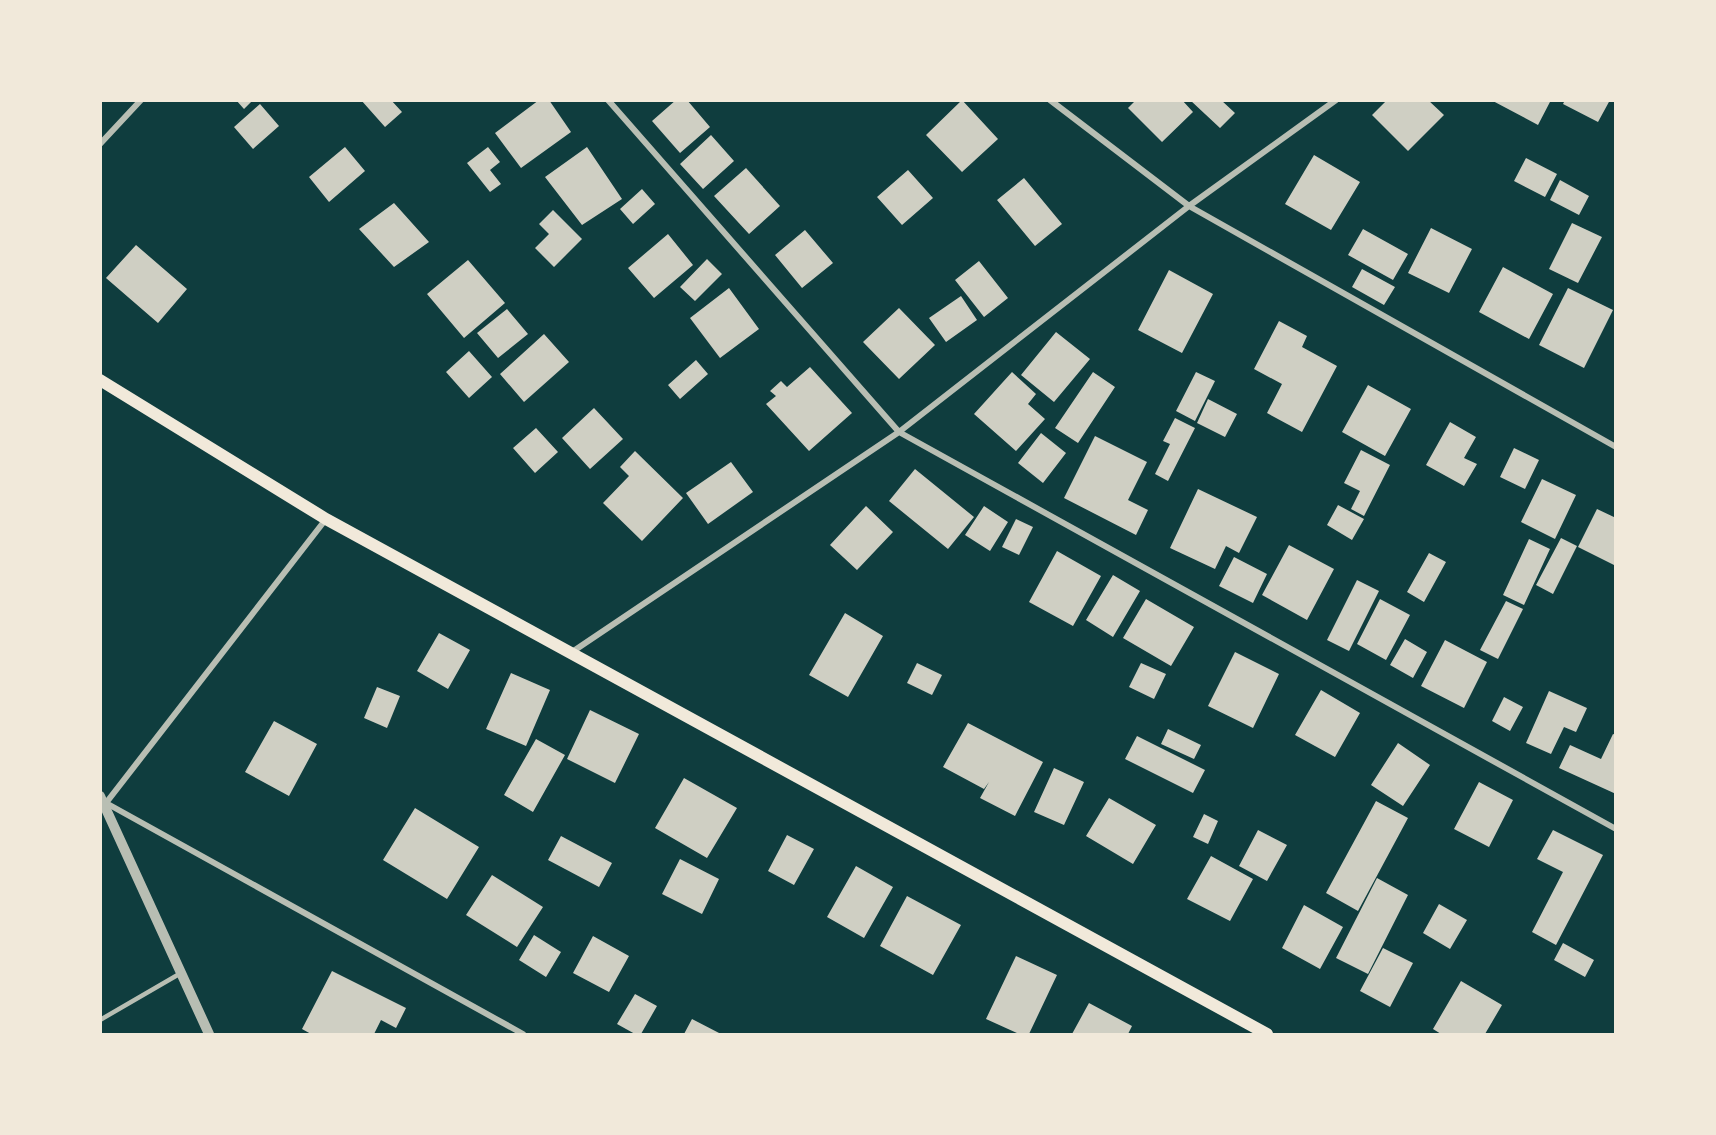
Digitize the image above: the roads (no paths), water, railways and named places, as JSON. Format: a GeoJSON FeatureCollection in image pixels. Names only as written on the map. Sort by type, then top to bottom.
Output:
{"type":"FeatureCollection","features":[{"type":"Feature","properties":{"kind":"main road"},"geometry":{"type":"LineString","coordinates":[[100,380],[326,519],[1267,1035]]}},
{"type":"Feature","properties":{"kind":"street"},"geometry":{"type":"LineString","coordinates":[[100,144],[141,100]]}},
{"type":"Feature","properties":{"kind":"street"},"geometry":{"type":"LineString","coordinates":[[608,100],[899,432],[1616,829]]}},
{"type":"Feature","properties":{"kind":"street"},"geometry":{"type":"LineString","coordinates":[[1050,100],[1189,206],[1616,447]]}},
{"type":"Feature","properties":{"kind":"street"},"geometry":{"type":"LineString","coordinates":[[569,654],[899,432],[1189,206],[1336,100]]}},
{"type":"Feature","properties":{"kind":"street"},"geometry":{"type":"LineString","coordinates":[[103,799],[326,519]]}},
{"type":"Feature","properties":{"kind":"street"},"geometry":{"type":"LineString","coordinates":[[103,799],[209,1035]]}},
{"type":"Feature","properties":{"kind":"street"},"geometry":{"type":"LineString","coordinates":[[103,799],[523,1035]]}},
{"type":"Feature","properties":{"kind":"lane"},"geometry":{"type":"LineString","coordinates":[[100,1020],[181,973]]}}]}
